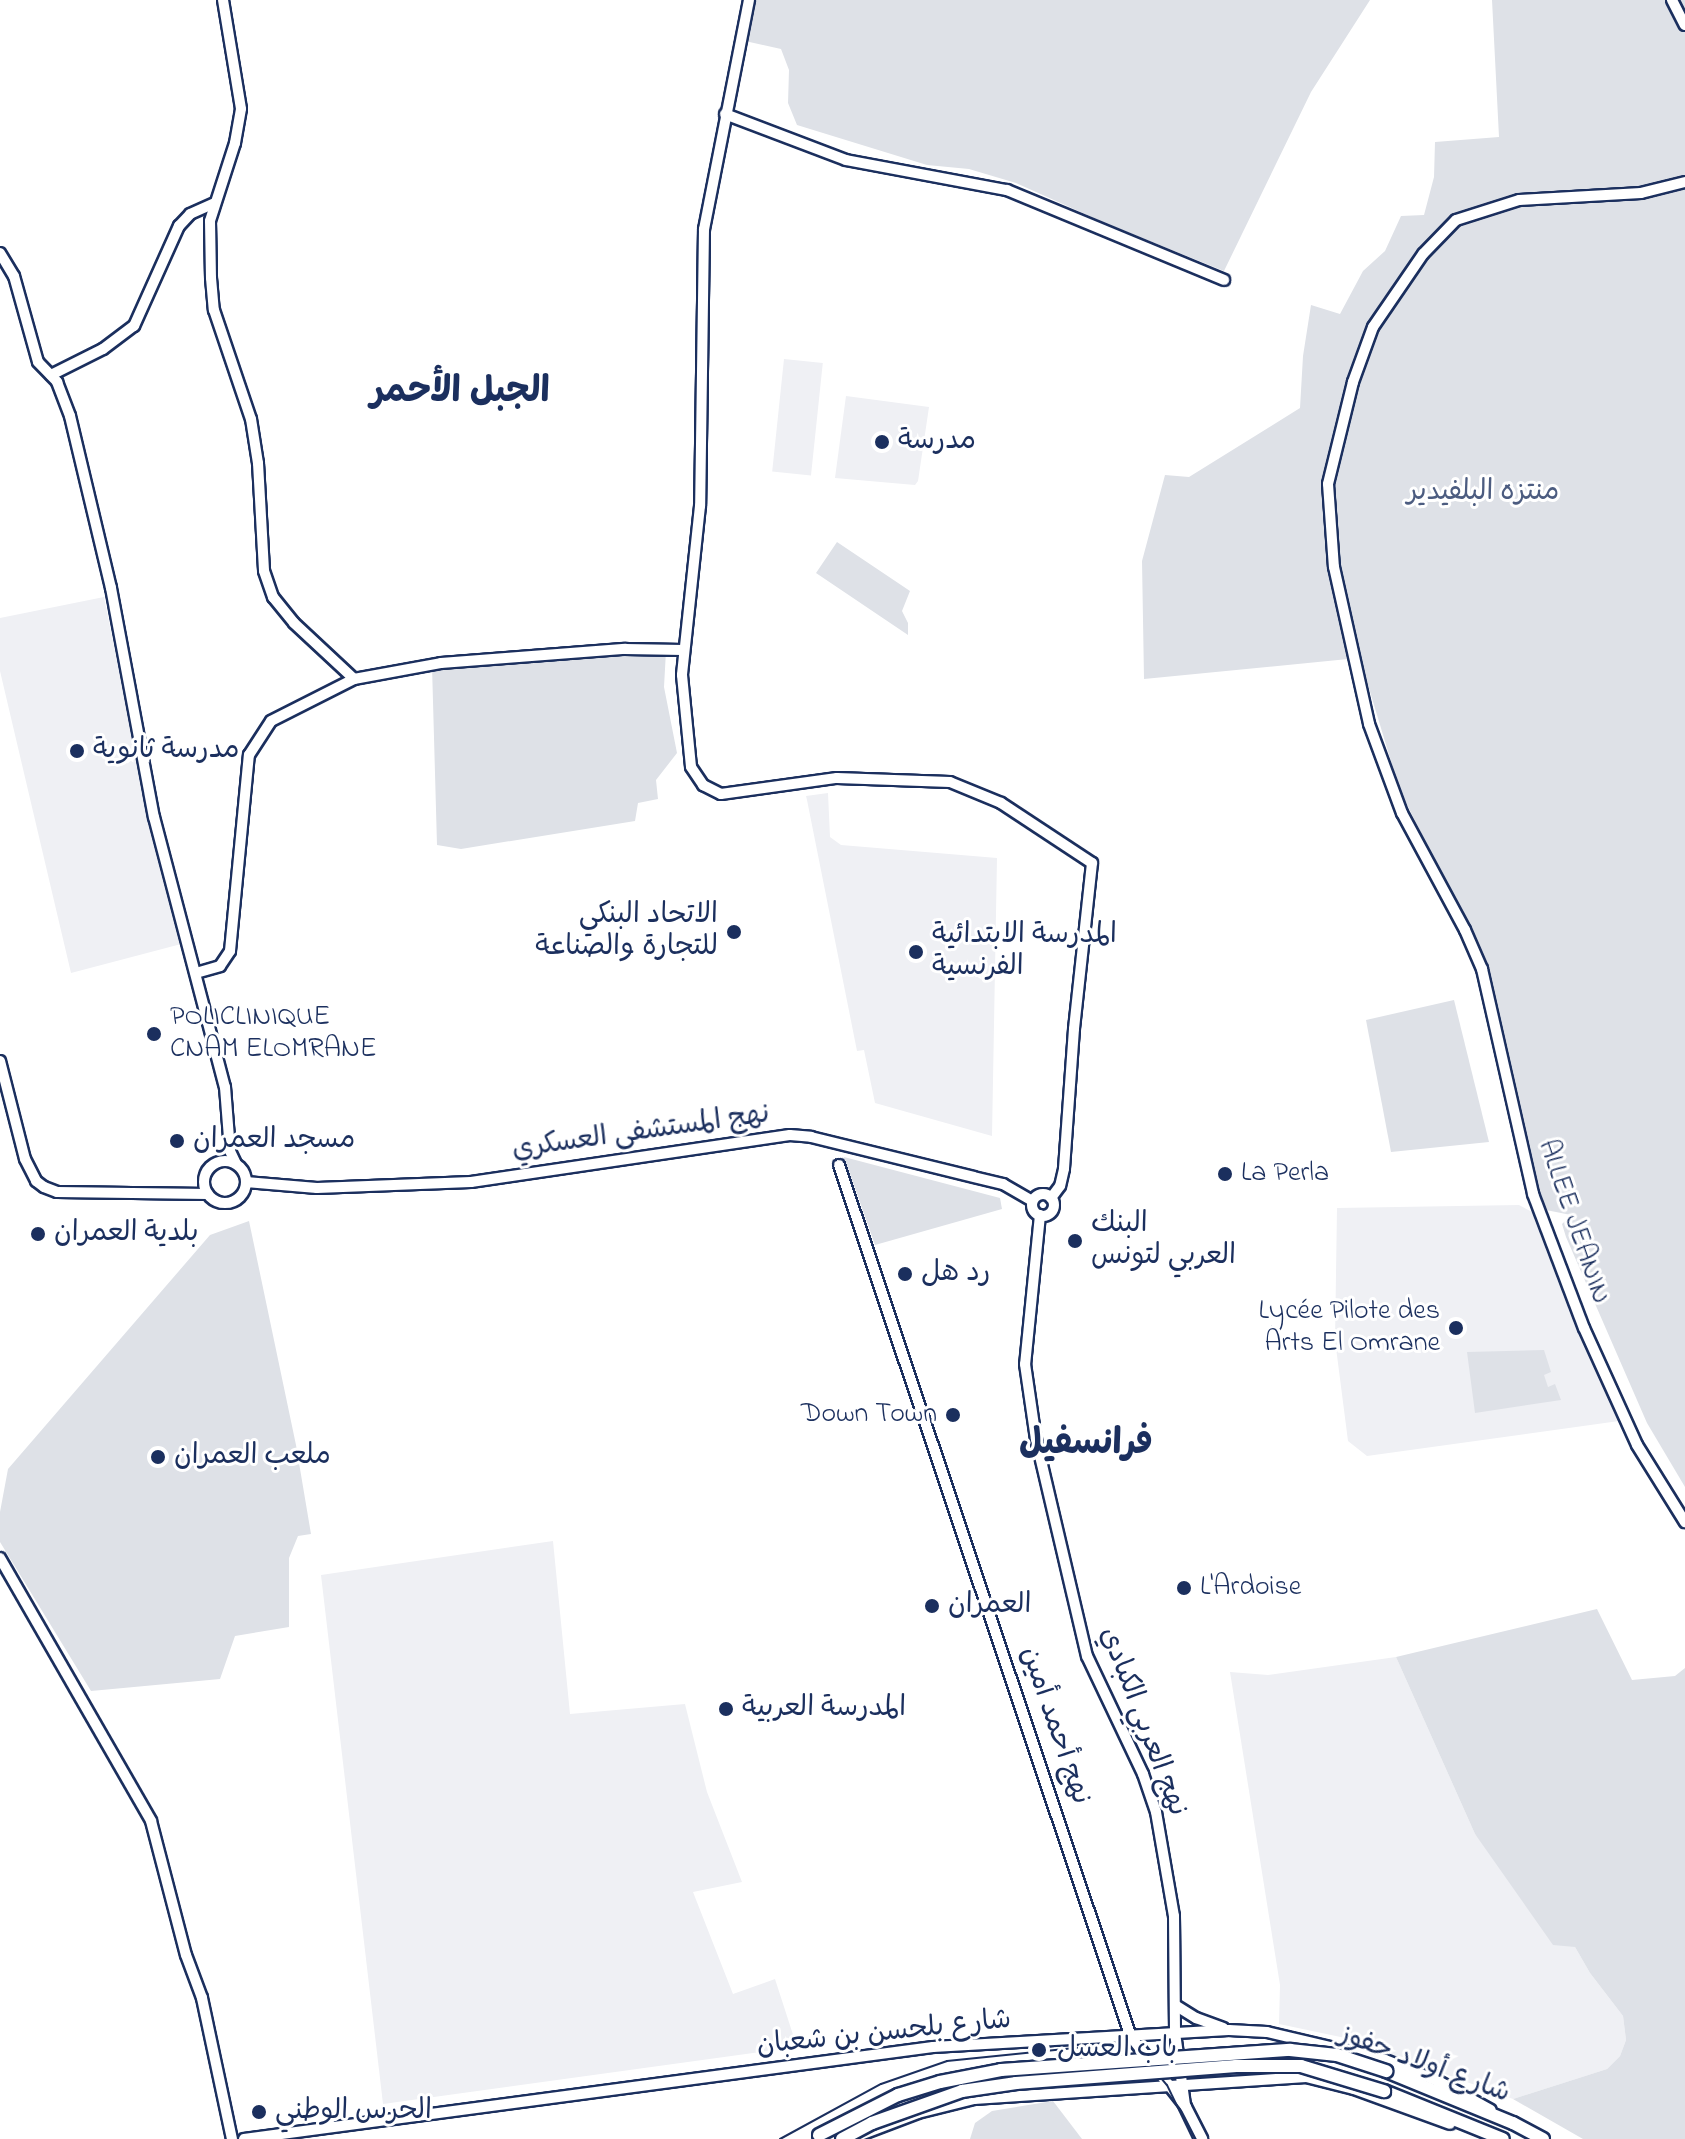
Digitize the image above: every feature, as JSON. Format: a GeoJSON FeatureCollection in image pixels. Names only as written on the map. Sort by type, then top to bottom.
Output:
{"type":"FeatureCollection","features":[{"type":"Feature","properties":{"kind":"main road","name":"شارع أولاد حفوز"},"geometry":{"type":"LineString","coordinates":[[815,2137],[898,2095],[940,2082],[1001,2070],[1290,2050],[1337,2055],[1386,2071],[1513,2123],[1543,2139]]}},
{"type":"Feature","properties":{"kind":"main road","name":"شارع أولاد حفوز"},"geometry":{"type":"LineString","coordinates":[[842,2139],[872,2123],[962,2091],[1016,2083],[1236,2066],[1301,2066],[1384,2091],[1503,2139]]}},
{"type":"Feature","properties":{"kind":"street"},"geometry":{"type":"LineString","coordinates":[[223,0],[241,109],[235,143],[215,203],[209,242],[214,310],[251,419],[258,463],[264,571],[273,597],[294,623],[354,679]]}},
{"type":"Feature","properties":{"kind":"street"},"geometry":{"type":"LineString","coordinates":[[749,0],[704,229],[700,506],[683,650],[682,698],[691,767],[703,785],[713,792],[763,790],[837,778],[950,782],[1001,803],[1092,863],[1064,1169],[1060,1186],[1051,1198],[1052,1211],[1040,1215],[1033,1209],[1033,1201],[1041,1195],[1051,1198]]}},
{"type":"Feature","properties":{"kind":"street"},"geometry":{"type":"LineString","coordinates":[[1672,0],[1685,25]]}},
{"type":"Feature","properties":{"kind":"street"},"geometry":{"type":"LineString","coordinates":[[725,114],[846,160],[1007,190],[1224,280]]}},
{"type":"Feature","properties":{"kind":"street","name":"ALLEE JEANIN"},"geometry":{"type":"LineString","coordinates":[[1685,182],[1641,193],[1519,200],[1456,220],[1423,254],[1386,305],[1368,339],[1353,382],[1328,484],[1330,543],[1366,714],[1398,803],[1460,921],[1489,994],[1510,1104],[1542,1219],[1625,1423],[1685,1522]]}},
{"type":"Feature","properties":{"kind":"street"},"geometry":{"type":"LineString","coordinates":[[51,375],[103,349],[134,326],[179,226],[190,214],[215,203]]}},
{"type":"Feature","properties":{"kind":"street"},"geometry":{"type":"LineString","coordinates":[[0,253],[14,276],[38,362],[61,388],[73,429],[111,588],[154,817],[225,1087],[230,1151],[246,1182],[243,1192],[233,1202],[219,1202],[208,1194],[69,1192],[44,1187],[36,1181],[25,1159],[0,1061]]}},
{"type":"Feature","properties":{"kind":"street"},"geometry":{"type":"LineString","coordinates":[[196,973],[220,966],[230,951],[249,755],[256,740],[282,713],[354,679],[456,662],[625,649],[683,650]]}},
{"type":"Feature","properties":{"kind":"street","name":"نهج المستشفى العسكري"},"geometry":{"type":"LineString","coordinates":[[246,1182],[317,1188],[471,1182],[790,1135],[811,1137],[1003,1184],[1033,1201]]}},
{"type":"Feature","properties":{"kind":"street"},"geometry":{"type":"LineString","coordinates":[[208,1194],[204,1179],[213,1165],[220,1162],[236,1164]]}},
{"type":"Feature","properties":{"kind":"street","name":"نهج أحمد أمين"},"geometry":{"type":"LineString","coordinates":[[839,1165],[1131,2037],[1186,2107]]}},
{"type":"Feature","properties":{"kind":"street","name":"نهج العربي الكبادي"},"geometry":{"type":"LineString","coordinates":[[1040,1215],[1025,1364],[1036,1439],[1087,1656],[1143,1774],[1156,1812],[1174,1916],[1175,2033],[1186,2107]]}},
{"type":"Feature","properties":{"kind":"street"},"geometry":{"type":"LineString","coordinates":[[0,1558],[151,1821],[186,1955],[202,1998],[232,2139]]}},
{"type":"Feature","properties":{"kind":"street"},"geometry":{"type":"LineString","coordinates":[[1175,2005],[1196,2018],[1229,2030]]}},
{"type":"Feature","properties":{"kind":"street","name":"شارع بلحسن بن شعبان"},"geometry":{"type":"LineString","coordinates":[[244,2139],[933,2047],[1229,2030],[1279,2034],[1385,2060],[1455,2089],[1513,2123]]}},
{"type":"Feature","properties":{"kind":"street","name":"شارع أولاد حفوز"},"geometry":{"type":"LineString","coordinates":[[851,2139],[918,2113],[974,2099],[1183,2083],[1317,2079],[1494,2139]]}},
{"type":"Feature","properties":{"kind":"street"},"geometry":{"type":"LineString","coordinates":[[1186,2107],[1202,2139]]}},
{"type":"Feature","properties":{"kind":"shaded area"},"geometry":{"type":"Polygon","coordinates":[[[784,359],[823,363],[811,475],[772,471],[784,359]]]}},
{"type":"Feature","properties":{"kind":"shaded area","name":"مدرسة"},"geometry":{"type":"Polygon","coordinates":[[[846,396],[929,407],[915,485],[835,478],[846,396]]]}},
{"type":"Feature","properties":{"kind":"shaded area","name":"مدرسة ثانوية"},"geometry":{"type":"Polygon","coordinates":[[[104,597],[151,830],[185,943],[71,973],[0,671],[0,618],[104,597]]]}},
{"type":"Feature","properties":{"kind":"shaded area","name":"المدرسة الابتدائية الفرنسية"},"geometry":{"type":"Polygon","coordinates":[[[828,793],[830,837],[841,845],[997,858],[992,1136],[875,1103],[864,1050],[857,1051],[806,796],[828,793]]]}},
{"type":"Feature","properties":{"kind":"shaded area","name":"Lycée Pilote des Arts El Omrane"},"geometry":{"type":"Polygon","coordinates":[[[1519,1205],[1538,1215],[1581,1339],[1619,1421],[1367,1456],[1348,1441],[1335,1340],[1337,1208],[1519,1205]]]}},
{"type":"Feature","properties":{"kind":"shaded area"},"geometry":{"type":"Polygon","coordinates":[[[553,1541],[570,1714],[685,1704],[707,1792],[742,1882],[693,1892],[733,1994],[775,1979],[797,2047],[383,2104],[321,1575],[553,1541]]]}},
{"type":"Feature","properties":{"kind":"shaded area"},"geometry":{"type":"Polygon","coordinates":[[[1396,1657],[1475,1834],[1575,1947],[1590,1973],[1623,2016],[1626,2040],[1620,2056],[1607,2069],[1513,2099],[1350,2039],[1279,2024],[1280,1985],[1230,1672],[1268,1675],[1396,1657]]]}},
{"type":"Feature","properties":{"kind":"green space"},"geometry":{"type":"Polygon","coordinates":[[[752,0],[1370,0],[1311,92],[1224,271],[1016,183],[969,169],[927,165],[797,125],[788,103],[789,70],[781,49],[745,41],[752,0]]]}},
{"type":"Feature","properties":{"kind":"green space","name":"منتزه البلفيدير"},"geometry":{"type":"Polygon","coordinates":[[[1492,0],[1685,0],[1685,1487],[1647,1423],[1566,1237],[1562,1224],[1571,1215],[1546,1210],[1526,1148],[1494,996],[1478,945],[1400,791],[1358,652],[1348,659],[1144,679],[1142,561],[1165,475],[1189,477],[1300,408],[1303,356],[1311,305],[1340,314],[1363,271],[1385,251],[1401,216],[1424,215],[1434,177],[1435,142],[1499,137],[1492,0]]]}},
{"type":"Feature","properties":{"kind":"green space"},"geometry":{"type":"Polygon","coordinates":[[[837,542],[910,591],[902,611],[908,623],[908,635],[816,573],[837,542]]]}},
{"type":"Feature","properties":{"kind":"green space"},"geometry":{"type":"Polygon","coordinates":[[[666,651],[664,687],[677,753],[656,780],[658,799],[638,803],[635,821],[461,849],[437,845],[432,666],[666,651]]]}},
{"type":"Feature","properties":{"kind":"green space"},"geometry":{"type":"Polygon","coordinates":[[[1454,1000],[1489,1142],[1391,1152],[1366,1020],[1454,1000]]]}},
{"type":"Feature","properties":{"kind":"green space"},"geometry":{"type":"Polygon","coordinates":[[[844,1157],[1000,1198],[1002,1209],[875,1245],[844,1157]]]}},
{"type":"Feature","properties":{"kind":"green space","name":"ملعب العمران"},"geometry":{"type":"Polygon","coordinates":[[[249,1221],[296,1445],[311,1534],[298,1536],[289,1558],[289,1627],[235,1636],[220,1679],[91,1691],[0,1542],[0,1512],[8,1469],[210,1235],[249,1221]]]}},
{"type":"Feature","properties":{"kind":"green space"},"geometry":{"type":"Polygon","coordinates":[[[1544,1350],[1551,1372],[1544,1375],[1548,1387],[1555,1384],[1561,1400],[1475,1413],[1467,1352],[1544,1350]]]}},
{"type":"Feature","properties":{"kind":"green space"},"geometry":{"type":"Polygon","coordinates":[[[1597,1609],[1632,1680],[1675,1676],[1685,1668],[1685,2139],[1583,2139],[1513,2099],[1607,2069],[1620,2056],[1626,2040],[1623,2016],[1590,1973],[1575,1947],[1553,1945],[1475,1834],[1396,1657],[1597,1609]]]}},
{"type":"Feature","properties":{"kind":"green space"},"geometry":{"type":"Polygon","coordinates":[[[1053,2101],[1082,2139],[970,2139],[975,2123],[992,2111],[1053,2101]]]}},
{"type":"Feature","properties":{"kind":"tram line"},"geometry":{"type":"LineString","coordinates":[[780,2139],[881,2084],[947,2061],[1094,2046],[1123,2052],[1150,2065],[1167,2085],[1193,2139]]}},
{"type":"Feature","properties":{"kind":"place","name":"مدرسة"},"geometry":{"type":"Point","coordinates":[882,442]}},
{"type":"Feature","properties":{"kind":"place","name":"مدرسة ثانوية"},"geometry":{"type":"Point","coordinates":[77,751]}},
{"type":"Feature","properties":{"kind":"place","name":"الاتحاد البنكي للتجارة والصناعة"},"geometry":{"type":"Point","coordinates":[734,932]}},
{"type":"Feature","properties":{"kind":"place","name":"المدرسة الابتدائية الفرنسية"},"geometry":{"type":"Point","coordinates":[916,952]}},
{"type":"Feature","properties":{"kind":"place","name":"POLICLINIQUE CNAM ELOMRANE"},"geometry":{"type":"Point","coordinates":[154,1034]}},
{"type":"Feature","properties":{"kind":"place","name":"مسجد العمران"},"geometry":{"type":"Point","coordinates":[177,1141]}},
{"type":"Feature","properties":{"kind":"place","name":"La Perla"},"geometry":{"type":"Point","coordinates":[1225,1174]}},
{"type":"Feature","properties":{"kind":"place","name":"بلدية العمران"},"geometry":{"type":"Point","coordinates":[38,1234]}},
{"type":"Feature","properties":{"kind":"place","name":"البنك العربي لتونس"},"geometry":{"type":"Point","coordinates":[1075,1241]}},
{"type":"Feature","properties":{"kind":"place","name":"رد هل"},"geometry":{"type":"Point","coordinates":[905,1274]}},
{"type":"Feature","properties":{"kind":"place","name":"Lycée Pilote des Arts El Omrane"},"geometry":{"type":"Point","coordinates":[1456,1328]}},
{"type":"Feature","properties":{"kind":"place","name":"Down Town"},"geometry":{"type":"Point","coordinates":[953,1415]}},
{"type":"Feature","properties":{"kind":"place","name":"ملعب العمران"},"geometry":{"type":"Point","coordinates":[158,1457]}},
{"type":"Feature","properties":{"kind":"place","name":"L'Ardoise"},"geometry":{"type":"Point","coordinates":[1184,1588]}},
{"type":"Feature","properties":{"kind":"place","name":"العمران"},"geometry":{"type":"Point","coordinates":[932,1606]}},
{"type":"Feature","properties":{"kind":"place","name":"المدرسة العربية"},"geometry":{"type":"Point","coordinates":[726,1709]}},
{"type":"Feature","properties":{"kind":"place","name":"باب العسل"},"geometry":{"type":"Point","coordinates":[1039,2050]}},
{"type":"Feature","properties":{"kind":"place","name":"الحرس الوطني"},"geometry":{"type":"Point","coordinates":[259,2112]}},
{"type":"Feature","properties":{"kind":"district","name":"الجبل الأحمر"},"geometry":{"type":"Point","coordinates":[460,393]}},
{"type":"Feature","properties":{"kind":"district","name":"فرانسفيل"},"geometry":{"type":"Point","coordinates":[1086,1445]}}]}
